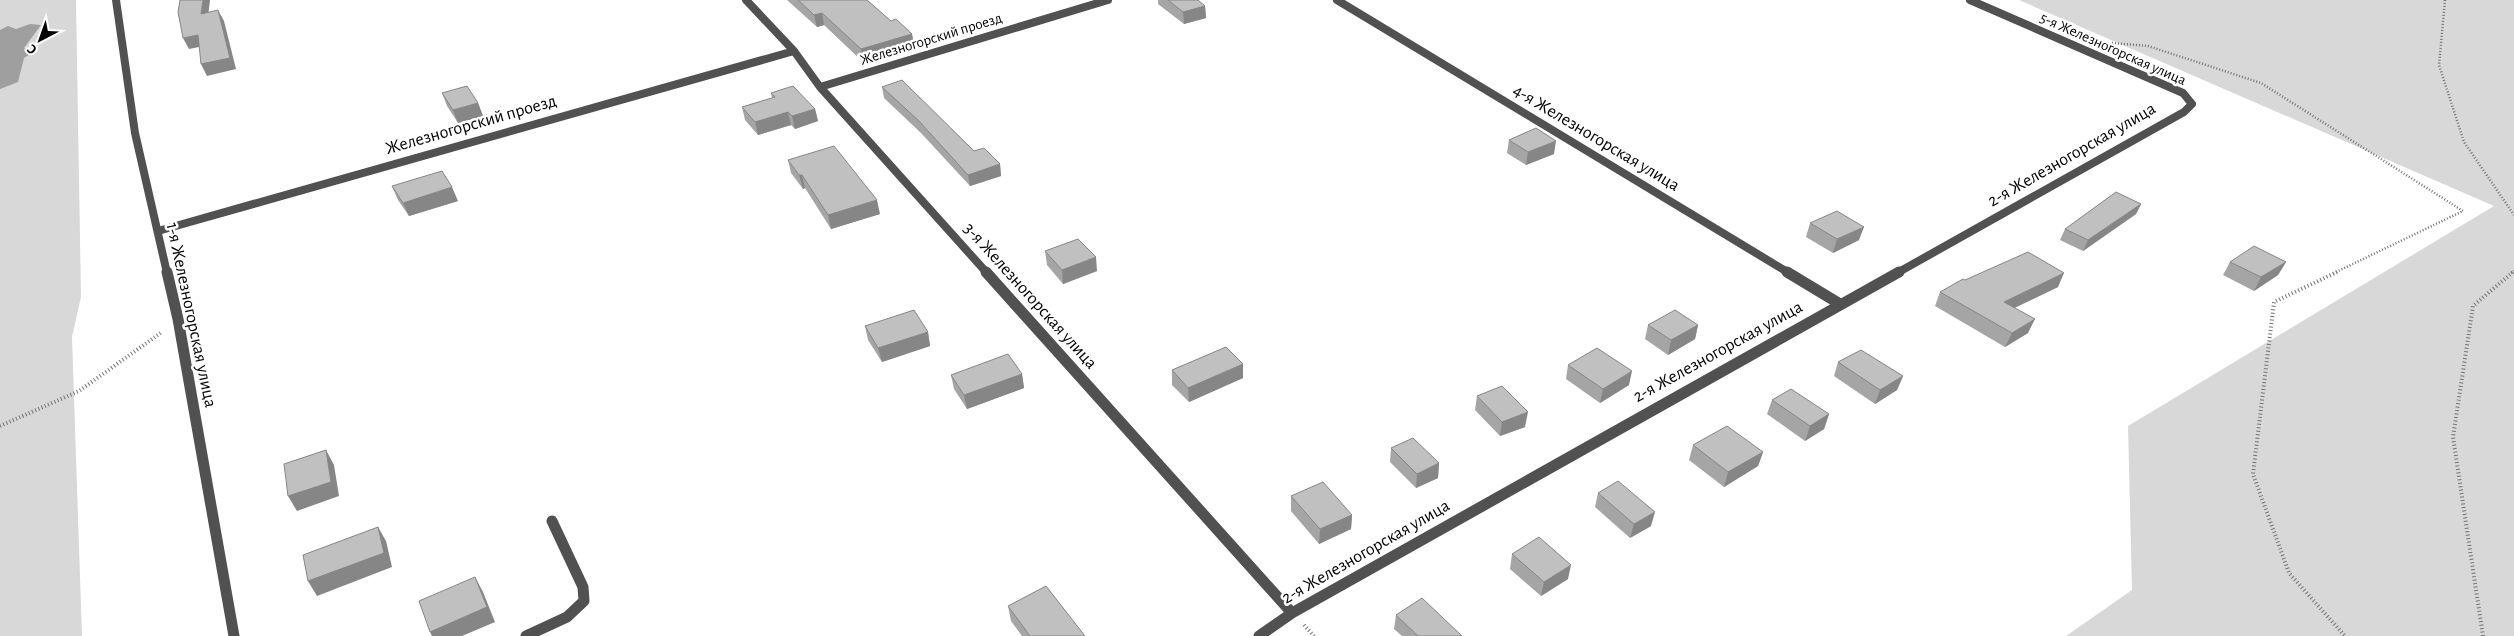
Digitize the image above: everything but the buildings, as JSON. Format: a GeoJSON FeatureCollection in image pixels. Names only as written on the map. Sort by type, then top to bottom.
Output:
{"type":"FeatureCollection","features":[{"type":"Feature","properties":{"kind":"street","name":"1-я Железногорская улица"},"geometry":{"type":"LineString","coordinates":[[116,0],[136,132],[178,319],[234,636]]}},
{"type":"Feature","properties":{"kind":"street","name":"3-я Железногорская улица"},"geometry":{"type":"LineString","coordinates":[[746,0],[794,51],[820,87],[1292,613]]}},
{"type":"Feature","properties":{"kind":"street","name":"Железногорский проезд"},"geometry":{"type":"LineString","coordinates":[[820,87],[1108,0]]}},
{"type":"Feature","properties":{"kind":"street","name":"4-я Железногорская улица"},"geometry":{"type":"LineString","coordinates":[[1336,0],[1840,304]]}},
{"type":"Feature","properties":{"kind":"street","name":"5-я Железногорская улица"},"geometry":{"type":"LineString","coordinates":[[1970,0],[2183,93],[2190,99]]}},
{"type":"Feature","properties":{"kind":"street","name":"Железногорский проезд"},"geometry":{"type":"LineString","coordinates":[[158,231],[794,51]]}},
{"type":"Feature","properties":{"kind":"street","name":"2-я Железногорская улица"},"geometry":{"type":"LineString","coordinates":[[1259,636],[1292,613],[1840,304],[2000,218],[2184,112],[2192,104],[2190,99]]}},
{"type":"Feature","properties":{"kind":"street"},"geometry":{"type":"LineString","coordinates":[[526,636],[567,618],[584,601],[583,588],[552,521]]}},
{"type":"Feature","properties":{"kind":"path"},"geometry":{"type":"LineString","coordinates":[[2445,0],[2439,65],[2464,142],[2514,214]]}},
{"type":"Feature","properties":{"kind":"path"},"geometry":{"type":"LineString","coordinates":[[2109,43],[2148,46],[2261,83],[2463,210],[2274,302],[2253,474],[2289,573],[2345,636]]}},
{"type":"Feature","properties":{"kind":"path"},"geometry":{"type":"LineString","coordinates":[[2483,636],[2453,437],[2473,306],[2514,271]]}},
{"type":"Feature","properties":{"kind":"path"},"geometry":{"type":"LineString","coordinates":[[0,426],[79,391],[155,338],[178,319]]}},
{"type":"Feature","properties":{"kind":"shaded area"},"geometry":{"type":"Polygon","coordinates":[[[0,0],[76,0],[81,297],[72,337],[82,636],[0,636],[0,0]]]}},
{"type":"Feature","properties":{"kind":"shaded area"},"geometry":{"type":"Polygon","coordinates":[[[2019,0],[2514,0],[2514,636],[2066,636],[2132,590],[2128,426],[2494,206],[2019,0]]]}},
{"type":"Feature","properties":{"kind":"shaded area"},"geometry":{"type":"Polygon","coordinates":[[[30,24],[41,25],[24,48],[35,51],[24,58],[18,82],[0,89],[0,30],[8,26],[16,29],[30,24]]]}}]}
